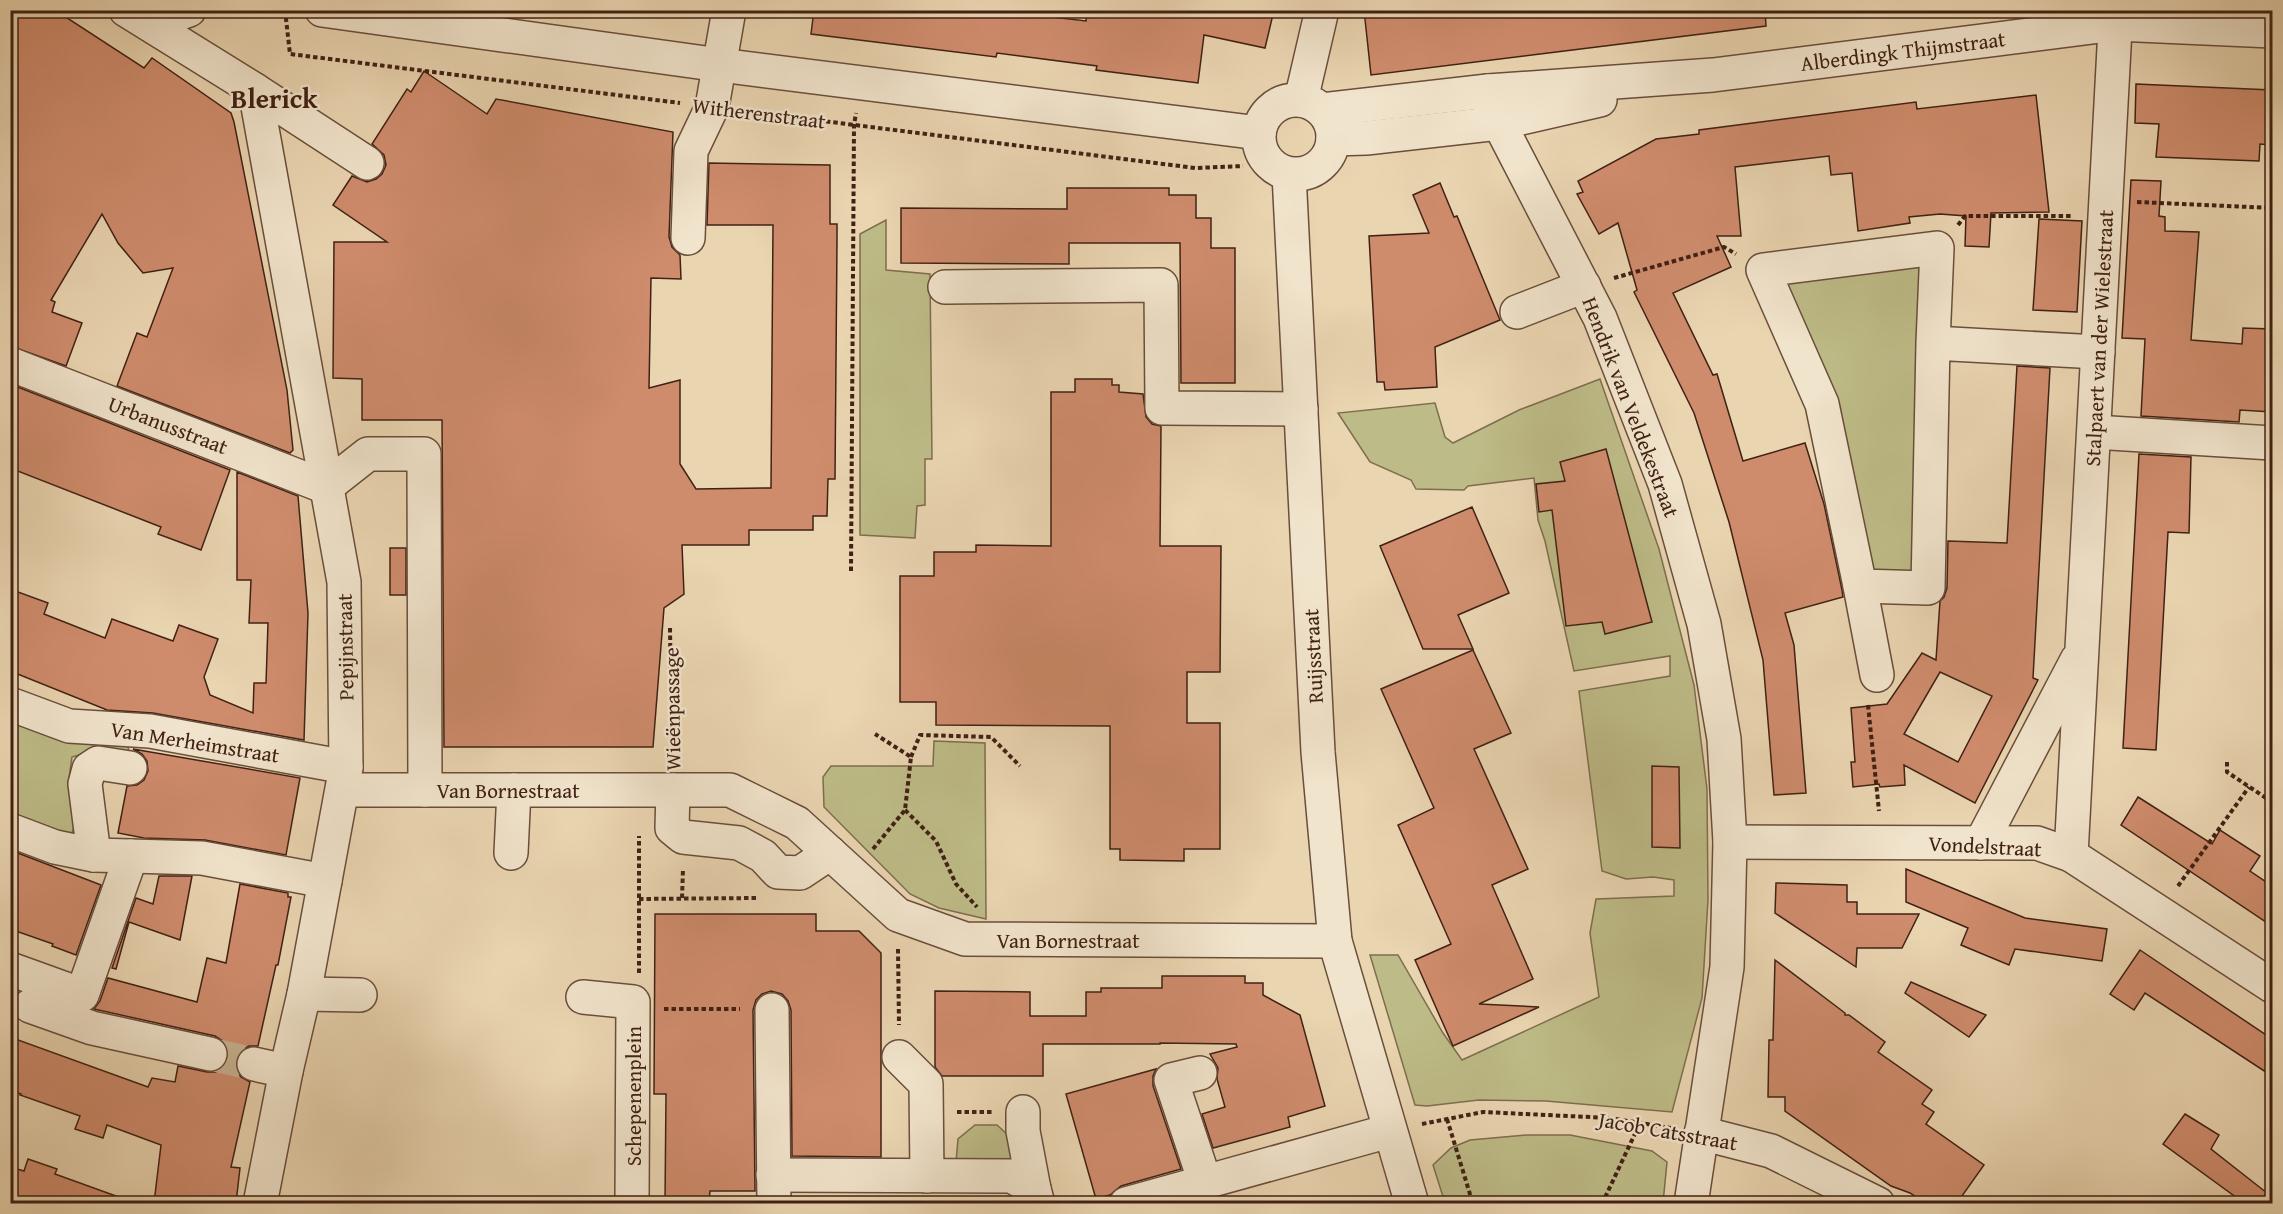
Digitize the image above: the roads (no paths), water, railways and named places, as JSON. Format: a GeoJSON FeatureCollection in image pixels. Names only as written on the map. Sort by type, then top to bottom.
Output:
{"type":"FeatureCollection","features":[{"type":"Feature","properties":{"kind":"street"},"geometry":{"type":"LineString","coordinates":[[138,17],[189,10]]}},
{"type":"Feature","properties":{"kind":"street","name":"Witherenstraat"},"geometry":{"type":"LineString","coordinates":[[322,10],[720,65],[1259,133]]}},
{"type":"Feature","properties":{"kind":"street"},"geometry":{"type":"LineString","coordinates":[[688,238],[691,151],[712,107],[729,10]]}},
{"type":"Feature","properties":{"kind":"street"},"geometry":{"type":"LineString","coordinates":[[1318,117],[1292,100],[1274,107],[1267,114],[1259,133],[1260,148],[1280,169],[1308,172],[1325,160],[1331,149],[1318,117],[1322,10]]}},
{"type":"Feature","properties":{"kind":"street"},"geometry":{"type":"LineString","coordinates":[[138,17],[366,163]]}},
{"type":"Feature","properties":{"kind":"street","name":"Alberdingk Thijmstraat"},"geometry":{"type":"LineString","coordinates":[[1318,117],[1488,92],[1713,75],[2116,17],[2272,31]]}},
{"type":"Feature","properties":{"kind":"street","name":"Stalpaert van der Wielestraat"},"geometry":{"type":"LineString","coordinates":[[2071,855],[2116,17]]}},
{"type":"Feature","properties":{"kind":"street","name":"Alberdingk Thijmstraat"},"geometry":{"type":"LineString","coordinates":[[1318,117],[1366,138],[1499,123],[1713,75]]}},
{"type":"Feature","properties":{"kind":"street","name":"Pepijnstraat"},"geometry":{"type":"LineString","coordinates":[[255,90],[344,582],[344,778],[304,994],[260,1203]]}},
{"type":"Feature","properties":{"kind":"street","name":"Hendrik van Veldekestraat"},"geometry":{"type":"LineString","coordinates":[[1488,92],[1499,123],[1600,318],[1665,484],[1704,624],[1724,738],[1730,842],[1727,967],[1691,1203]]}},
{"type":"Feature","properties":{"kind":"street","name":"Ruijsstraat"},"geometry":{"type":"LineString","coordinates":[[1280,169],[1301,409],[1318,740],[1335,940],[1389,1131],[1412,1203]]}},
{"type":"Feature","properties":{"kind":"street"},"geometry":{"type":"LineString","coordinates":[[1860,586],[1928,588],[1937,248],[1763,270],[1822,404],[1877,675]]}},
{"type":"Feature","properties":{"kind":"street"},"geometry":{"type":"LineString","coordinates":[[945,287],[1161,285],[1162,408],[1301,409]]}},
{"type":"Feature","properties":{"kind":"street"},"geometry":{"type":"LineString","coordinates":[[1517,312],[1584,286]]}},
{"type":"Feature","properties":{"kind":"street"},"geometry":{"type":"LineString","coordinates":[[1933,343],[2098,352]]}},
{"type":"Feature","properties":{"kind":"street","name":"Urbanusstraat"},"geometry":{"type":"LineString","coordinates":[[10,364],[326,487]]}},
{"type":"Feature","properties":{"kind":"street"},"geometry":{"type":"LineString","coordinates":[[2094,432],[2272,443]]}},
{"type":"Feature","properties":{"kind":"street"},"geometry":{"type":"LineString","coordinates":[[326,487],[368,454],[424,454],[425,790]]}},
{"type":"Feature","properties":{"kind":"street","name":"Stalpaert van der Wielestraat"},"geometry":{"type":"LineString","coordinates":[[1981,843],[2082,651]]}},
{"type":"Feature","properties":{"kind":"street","name":"Van Merheimstraat"},"geometry":{"type":"LineString","coordinates":[[10,704],[69,726],[150,731],[344,778]]}},
{"type":"Feature","properties":{"kind":"street"},"geometry":{"type":"LineString","coordinates":[[94,855],[85,784],[89,769],[98,763],[130,768]]}},
{"type":"Feature","properties":{"kind":"street","name":"Van Bornestraat"},"geometry":{"type":"LineString","coordinates":[[344,778],[425,790],[730,790],[796,823],[898,915],[965,939],[1335,940]]}},
{"type":"Feature","properties":{"kind":"street"},"geometry":{"type":"LineString","coordinates":[[510,853],[514,790]]}},
{"type":"Feature","properties":{"kind":"street"},"geometry":{"type":"LineString","coordinates":[[673,790],[672,828],[683,837],[739,843],[763,856],[778,872],[800,873],[841,863]]}},
{"type":"Feature","properties":{"kind":"street"},"geometry":{"type":"LineString","coordinates":[[10,830],[56,847],[94,855],[202,858],[325,881]]}},
{"type":"Feature","properties":{"kind":"street","name":"Vondelstraat"},"geometry":{"type":"LineString","coordinates":[[1730,842],[2037,843],[2071,855],[2272,986]]}},
{"type":"Feature","properties":{"kind":"street"},"geometry":{"type":"LineString","coordinates":[[10,969],[82,995],[131,856]]}},
{"type":"Feature","properties":{"kind":"street"},"geometry":{"type":"LineString","coordinates":[[304,994],[360,994]]}},
{"type":"Feature","properties":{"kind":"street","name":"Schepenenplein"},"geometry":{"type":"LineString","coordinates":[[583,997],[633,1005],[632,1203]]}},
{"type":"Feature","properties":{"kind":"street"},"geometry":{"type":"LineString","coordinates":[[30,1006],[92,1028],[210,1054]]}},
{"type":"Feature","properties":{"kind":"street"},"geometry":{"type":"LineString","coordinates":[[772,1010],[774,1189],[927,1176],[1012,1176],[1036,1196]]}},
{"type":"Feature","properties":{"kind":"street"},"geometry":{"type":"LineString","coordinates":[[899,1057],[926,1084],[927,1176]]}},
{"type":"Feature","properties":{"kind":"street"},"geometry":{"type":"LineString","coordinates":[[254,1064],[286,1071]]}},
{"type":"Feature","properties":{"kind":"street"},"geometry":{"type":"LineString","coordinates":[[1200,1073],[1171,1080],[1204,1182]]}},
{"type":"Feature","properties":{"kind":"street"},"geometry":{"type":"LineString","coordinates":[[1023,1112],[1023,1131],[1036,1196]]}},
{"type":"Feature","properties":{"kind":"street"},"geometry":{"type":"LineString","coordinates":[[1126,1203],[1389,1131]]}},
{"type":"Feature","properties":{"kind":"street","name":"Jacob Catsstraat"},"geometry":{"type":"LineString","coordinates":[[1701,1133],[1771,1151],[1878,1203]]}},
{"type":"Feature","properties":{"kind":"tunnel"},"geometry":{"type":"LineString","coordinates":[[210,1054],[254,1064]]}},
{"type":"Feature","properties":{"kind":"district","name":"Blerick"},"geometry":{"type":"Point","coordinates":[274,98]}}]}
